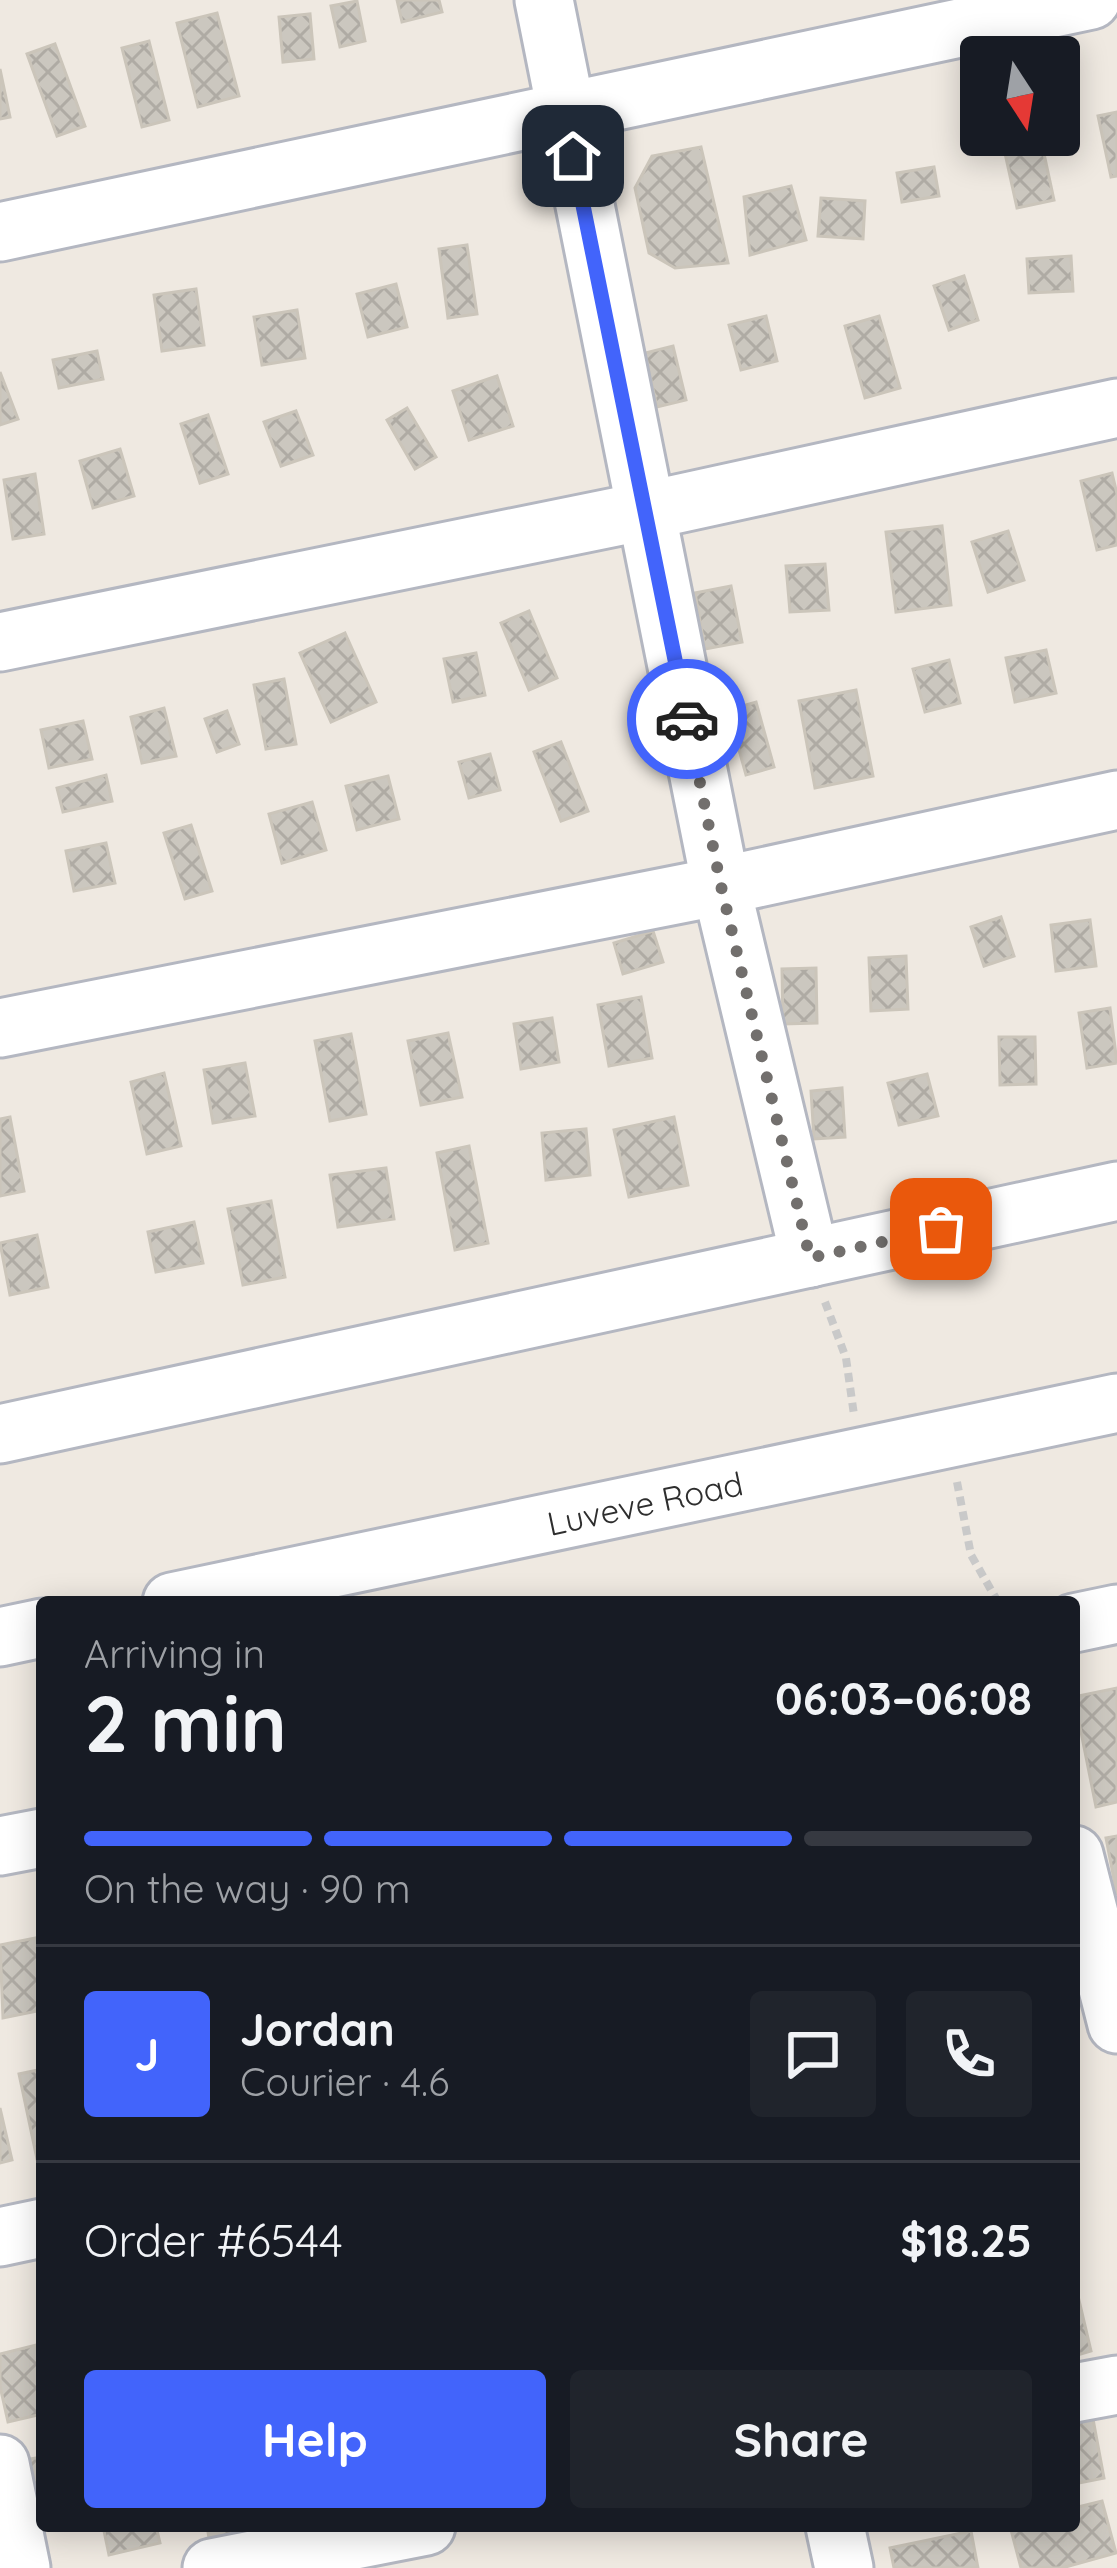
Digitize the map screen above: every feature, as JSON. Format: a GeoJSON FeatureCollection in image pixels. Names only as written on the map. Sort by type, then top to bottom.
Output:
{"type":"FeatureCollection","features":[{"type":"Feature","properties":{"kind":"street"},"geometry":{"type":"LineString","coordinates":[[544,0],[721,886],[810,1258]]}},
{"type":"Feature","properties":{"kind":"street"},"geometry":{"type":"LineString","coordinates":[[0,232],[1091,0]]}},
{"type":"Feature","properties":{"kind":"street"},"geometry":{"type":"LineString","coordinates":[[0,642],[645,511],[1117,408]]}},
{"type":"Feature","properties":{"kind":"street"},"geometry":{"type":"LineString","coordinates":[[0,1028],[721,886],[1117,800]]}},
{"type":"Feature","properties":{"kind":"street"},"geometry":{"type":"LineString","coordinates":[[0,1434],[1117,1191]]}},
{"type":"Feature","properties":{"kind":"street","name":"Luveve Road"},"geometry":{"type":"LineString","coordinates":[[201,1596],[1117,1402]]}},
{"type":"Feature","properties":{"kind":"street"},"geometry":{"type":"LineString","coordinates":[[1080,1622],[1117,1614]]}},
{"type":"Feature","properties":{"kind":"street"},"geometry":{"type":"LineString","coordinates":[[0,1636],[36,1629]]}},
{"type":"Feature","properties":{"kind":"street"},"geometry":{"type":"LineString","coordinates":[[0,1846],[36,1839]]}},
{"type":"Feature","properties":{"kind":"street"},"geometry":{"type":"LineString","coordinates":[[1080,1885],[1105,2009]]}},
{"type":"Feature","properties":{"kind":"street"},"geometry":{"type":"LineString","coordinates":[[0,2237],[36,2229]]}},
{"type":"Feature","properties":{"kind":"street"},"geometry":{"type":"LineString","coordinates":[[1080,2392],[1117,2385]]}},
{"type":"Feature","properties":{"kind":"street"},"geometry":{"type":"LineString","coordinates":[[0,2464],[21,2568]]}},
{"type":"Feature","properties":{"kind":"street"},"geometry":{"type":"LineString","coordinates":[[837,2532],[844,2568]]}},
{"type":"Feature","properties":{"kind":"street"},"geometry":{"type":"LineString","coordinates":[[212,2568],[418,2541]]}},
{"type":"Feature","properties":{"kind":"path"},"geometry":{"type":"LineString","coordinates":[[810,1258],[845,1358],[860,1458]]}},
{"type":"Feature","properties":{"kind":"path"},"geometry":{"type":"LineString","coordinates":[[948,1439],[971,1555],[995,1596]]}},
{"type":"Feature","properties":{"kind":"building"},"geometry":{"type":"Polygon","coordinates":[[[397,0],[439,0],[442,12],[402,22],[397,0]]]}},
{"type":"Feature","properties":{"kind":"building"},"geometry":{"type":"Polygon","coordinates":[[[357,1],[365,41],[340,47],[331,6],[357,1]]]}},
{"type":"Feature","properties":{"kind":"building"},"geometry":{"type":"Polygon","coordinates":[[[217,13],[239,96],[198,107],[177,23],[217,13]]]}},
{"type":"Feature","properties":{"kind":"building"},"geometry":{"type":"Polygon","coordinates":[[[310,14],[314,59],[283,62],[279,17],[310,14]]]}},
{"type":"Feature","properties":{"kind":"building"},"geometry":{"type":"Polygon","coordinates":[[[149,41],[169,120],[142,127],[122,48],[149,41]]]}},
{"type":"Feature","properties":{"kind":"building"},"geometry":{"type":"Polygon","coordinates":[[[55,44],[85,126],[57,136],[27,54],[55,44]]]}},
{"type":"Feature","properties":{"kind":"building"},"geometry":{"type":"Polygon","coordinates":[[[0,69],[10,117],[0,119],[0,69]]]}},
{"type":"Feature","properties":{"kind":"building"},"geometry":{"type":"Polygon","coordinates":[[[1117,112],[1117,176],[1111,177],[1098,116],[1117,112]]]}},
{"type":"Feature","properties":{"kind":"building"},"geometry":{"type":"Polygon","coordinates":[[[701,147],[728,263],[675,268],[649,253],[635,188],[652,156],[701,147]]]}},
{"type":"Feature","properties":{"kind":"building"},"geometry":{"type":"Polygon","coordinates":[[[1006,156],[1045,156],[1054,200],[1017,208],[1006,156]]]}},
{"type":"Feature","properties":{"kind":"building"},"geometry":{"type":"Polygon","coordinates":[[[934,167],[939,196],[902,202],[897,173],[934,167]]]}},
{"type":"Feature","properties":{"kind":"building"},"geometry":{"type":"Polygon","coordinates":[[[791,186],[806,240],[750,255],[744,197],[791,186]]]}},
{"type":"Feature","properties":{"kind":"building"},"geometry":{"type":"Polygon","coordinates":[[[821,198],[865,201],[863,239],[818,236],[821,198]]]}},
{"type":"Feature","properties":{"kind":"building"},"geometry":{"type":"Polygon","coordinates":[[[467,245],[477,314],[448,318],[439,249],[467,245]]]}},
{"type":"Feature","properties":{"kind":"building"},"geometry":{"type":"Polygon","coordinates":[[[1071,256],[1073,291],[1029,293],[1027,259],[1071,256]]]}},
{"type":"Feature","properties":{"kind":"building"},"geometry":{"type":"Polygon","coordinates":[[[964,276],[978,320],[949,330],[934,286],[964,276]]]}},
{"type":"Feature","properties":{"kind":"building"},"geometry":{"type":"Polygon","coordinates":[[[396,284],[407,327],[368,337],[357,294],[396,284]]]}},
{"type":"Feature","properties":{"kind":"building"},"geometry":{"type":"Polygon","coordinates":[[[196,289],[204,345],[162,351],[154,295],[196,289]]]}},
{"type":"Feature","properties":{"kind":"building"},"geometry":{"type":"Polygon","coordinates":[[[297,310],[305,358],[262,365],[254,317],[297,310]]]}},
{"type":"Feature","properties":{"kind":"building"},"geometry":{"type":"Polygon","coordinates":[[[766,316],[777,361],[741,370],[729,325],[766,316]]]}},
{"type":"Feature","properties":{"kind":"building"},"geometry":{"type":"Polygon","coordinates":[[[879,316],[900,388],[865,398],[845,326],[879,316]]]}},
{"type":"Feature","properties":{"kind":"building"},"geometry":{"type":"Polygon","coordinates":[[[673,346],[686,400],[657,407],[645,353],[673,346]]]}},
{"type":"Feature","properties":{"kind":"building"},"geometry":{"type":"Polygon","coordinates":[[[97,351],[103,379],[59,388],[53,360],[97,351]]]}},
{"type":"Feature","properties":{"kind":"building"},"geometry":{"type":"Polygon","coordinates":[[[0,372],[18,419],[0,425],[0,372]]]}},
{"type":"Feature","properties":{"kind":"building"},"geometry":{"type":"Polygon","coordinates":[[[497,376],[513,426],[469,440],[453,391],[497,376]]]}},
{"type":"Feature","properties":{"kind":"building"},"geometry":{"type":"Polygon","coordinates":[[[407,408],[436,457],[415,469],[387,420],[407,408]]]}},
{"type":"Feature","properties":{"kind":"building"},"geometry":{"type":"Polygon","coordinates":[[[296,411],[313,455],[281,466],[264,422],[296,411]]]}},
{"type":"Feature","properties":{"kind":"building"},"geometry":{"type":"Polygon","coordinates":[[[208,415],[228,474],[200,483],[181,424],[208,415]]]}},
{"type":"Feature","properties":{"kind":"building"},"geometry":{"type":"Polygon","coordinates":[[[120,449],[134,496],[93,508],[80,461],[120,449]]]}},
{"type":"Feature","properties":{"kind":"building"},"geometry":{"type":"Polygon","coordinates":[[[1112,473],[1117,545],[1097,550],[1081,481],[1112,473]]]}},
{"type":"Feature","properties":{"kind":"building"},"geometry":{"type":"Polygon","coordinates":[[[35,474],[44,534],[13,539],[4,480],[35,474]]]}},
{"type":"Feature","properties":{"kind":"building"},"geometry":{"type":"Polygon","coordinates":[[[942,526],[951,605],[896,612],[886,532],[942,526]]]}},
{"type":"Feature","properties":{"kind":"building"},"geometry":{"type":"Polygon","coordinates":[[[1008,531],[1024,580],[988,592],[972,542],[1008,531]]]}},
{"type":"Feature","properties":{"kind":"building"},"geometry":{"type":"Polygon","coordinates":[[[825,564],[829,610],[790,612],[786,566],[825,564]]]}},
{"type":"Feature","properties":{"kind":"building"},"geometry":{"type":"Polygon","coordinates":[[[731,586],[742,642],[705,649],[695,593],[731,586]]]}},
{"type":"Feature","properties":{"kind":"building"},"geometry":{"type":"Polygon","coordinates":[[[529,611],[557,678],[529,690],[501,623],[529,611]]]}},
{"type":"Feature","properties":{"kind":"building"},"geometry":{"type":"Polygon","coordinates":[[[345,633],[376,702],[331,722],[300,653],[345,633]]]}},
{"type":"Feature","properties":{"kind":"building"},"geometry":{"type":"Polygon","coordinates":[[[1046,650],[1056,693],[1015,702],[1006,658],[1046,650]]]}},
{"type":"Feature","properties":{"kind":"building"},"geometry":{"type":"Polygon","coordinates":[[[476,653],[485,695],[453,702],[444,659],[476,653]]]}},
{"type":"Feature","properties":{"kind":"building"},"geometry":{"type":"Polygon","coordinates":[[[949,660],[960,703],[925,712],[913,669],[949,660]]]}},
{"type":"Feature","properties":{"kind":"building"},"geometry":{"type":"Polygon","coordinates":[[[284,679],[296,744],[266,749],[254,685],[284,679]]]}},
{"type":"Feature","properties":{"kind":"building"},"geometry":{"type":"Polygon","coordinates":[[[856,690],[873,776],[815,788],[799,701],[856,690]]]}},
{"type":"Feature","properties":{"kind":"building"},"geometry":{"type":"Polygon","coordinates":[[[756,702],[774,767],[746,775],[728,710],[756,702]]]}},
{"type":"Feature","properties":{"kind":"building"},"geometry":{"type":"Polygon","coordinates":[[[164,708],[176,756],[142,763],[131,717],[164,708]]]}},
{"type":"Feature","properties":{"kind":"building"},"geometry":{"type":"Polygon","coordinates":[[[227,711],[239,744],[217,752],[205,719],[227,711]]]}},
{"type":"Feature","properties":{"kind":"building"},"geometry":{"type":"Polygon","coordinates":[[[83,721],[92,759],[49,768],[41,730],[83,721]]]}},
{"type":"Feature","properties":{"kind":"building"},"geometry":{"type":"Polygon","coordinates":[[[561,742],[588,811],[561,821],[534,752],[561,742]]]}},
{"type":"Feature","properties":{"kind":"building"},"geometry":{"type":"Polygon","coordinates":[[[490,754],[500,790],[469,798],[459,762],[490,754]]]}},
{"type":"Feature","properties":{"kind":"building"},"geometry":{"type":"Polygon","coordinates":[[[106,775],[112,801],[63,812],[57,788],[106,775]]]}},
{"type":"Feature","properties":{"kind":"building"},"geometry":{"type":"Polygon","coordinates":[[[388,776],[399,819],[357,830],[346,786],[388,776]]]}},
{"type":"Feature","properties":{"kind":"building"},"geometry":{"type":"Polygon","coordinates":[[[312,802],[326,850],[282,863],[269,814],[312,802]]]}},
{"type":"Feature","properties":{"kind":"building"},"geometry":{"type":"Polygon","coordinates":[[[191,825],[212,891],[185,899],[164,833],[191,825]]]}},
{"type":"Feature","properties":{"kind":"building"},"geometry":{"type":"Polygon","coordinates":[[[106,843],[115,883],[74,891],[66,851],[106,843]]]}},
{"type":"Feature","properties":{"kind":"building"},"geometry":{"type":"Polygon","coordinates":[[[1001,917],[1014,956],[984,966],[971,927],[1001,917]]]}},
{"type":"Feature","properties":{"kind":"building"},"geometry":{"type":"Polygon","coordinates":[[[1090,920],[1096,966],[1056,971],[1051,925],[1090,920]]]}},
{"type":"Feature","properties":{"kind":"building"},"geometry":{"type":"Polygon","coordinates":[[[653,931],[663,962],[623,974],[614,943],[653,931]]]}},
{"type":"Feature","properties":{"kind":"building"},"geometry":{"type":"Polygon","coordinates":[[[906,956],[908,1009],[871,1011],[869,958],[906,956]]]}},
{"type":"Feature","properties":{"kind":"building"},"geometry":{"type":"Polygon","coordinates":[[[816,968],[817,1023],[783,1024],[782,969],[816,968]]]}},
{"type":"Feature","properties":{"kind":"building"},"geometry":{"type":"Polygon","coordinates":[[[641,997],[652,1058],[609,1066],[598,1005],[641,997]]]}},
{"type":"Feature","properties":{"kind":"building"},"geometry":{"type":"Polygon","coordinates":[[[1110,1008],[1117,1063],[1087,1068],[1079,1013],[1110,1008]]]}},
{"type":"Feature","properties":{"kind":"building"},"geometry":{"type":"Polygon","coordinates":[[[552,1018],[559,1062],[521,1069],[514,1024],[552,1018]]]}},
{"type":"Feature","properties":{"kind":"building"},"geometry":{"type":"Polygon","coordinates":[[[448,1033],[462,1097],[421,1105],[408,1041],[448,1033]]]}},
{"type":"Feature","properties":{"kind":"building"},"geometry":{"type":"Polygon","coordinates":[[[351,1034],[366,1114],[330,1121],[315,1041],[351,1034]]]}},
{"type":"Feature","properties":{"kind":"building"},"geometry":{"type":"Polygon","coordinates":[[[999,1037],[1035,1037],[1036,1084],[1000,1085],[999,1037]]]}},
{"type":"Feature","properties":{"kind":"building"},"geometry":{"type":"Polygon","coordinates":[[[245,1063],[255,1116],[213,1123],[204,1070],[245,1063]]]}},
{"type":"Feature","properties":{"kind":"building"},"geometry":{"type":"Polygon","coordinates":[[[164,1073],[181,1146],[147,1154],[131,1082],[164,1073]]]}},
{"type":"Feature","properties":{"kind":"building"},"geometry":{"type":"Polygon","coordinates":[[[927,1074],[938,1116],[899,1125],[888,1083],[927,1074]]]}},
{"type":"Feature","properties":{"kind":"building"},"geometry":{"type":"Polygon","coordinates":[[[842,1088],[845,1137],[814,1139],[811,1091],[842,1088]]]}},
{"type":"Feature","properties":{"kind":"building"},"geometry":{"type":"Polygon","coordinates":[[[10,1117],[24,1191],[0,1196],[0,1119],[10,1117]]]}},
{"type":"Feature","properties":{"kind":"building"},"geometry":{"type":"Polygon","coordinates":[[[674,1117],[688,1185],[629,1197],[614,1130],[674,1117]]]}},
{"type":"Feature","properties":{"kind":"building"},"geometry":{"type":"Polygon","coordinates":[[[586,1129],[590,1175],[546,1180],[542,1133],[586,1129]]]}},
{"type":"Feature","properties":{"kind":"building"},"geometry":{"type":"Polygon","coordinates":[[[469,1146],[488,1243],[455,1250],[437,1153],[469,1146]]]}},
{"type":"Feature","properties":{"kind":"building"},"geometry":{"type":"Polygon","coordinates":[[[386,1168],[394,1219],[338,1227],[330,1175],[386,1168]]]}},
{"type":"Feature","properties":{"kind":"building"},"geometry":{"type":"Polygon","coordinates":[[[271,1201],[285,1277],[243,1285],[228,1209],[271,1201]]]}},
{"type":"Feature","properties":{"kind":"building"},"geometry":{"type":"Polygon","coordinates":[[[194,1222],[203,1263],[156,1272],[148,1232],[194,1222]]]}},
{"type":"Feature","properties":{"kind":"building"},"geometry":{"type":"Polygon","coordinates":[[[37,1235],[48,1287],[10,1295],[0,1243],[37,1235]]]}},
{"type":"Feature","properties":{"kind":"building"},"geometry":{"type":"Polygon","coordinates":[[[1117,1688],[1117,1802],[1096,1807],[1080,1727],[1080,1696],[1117,1688]]]}},
{"type":"Feature","properties":{"kind":"building"},"geometry":{"type":"Polygon","coordinates":[[[1117,1836],[1117,1895],[1106,1838],[1117,1836]]]}},
{"type":"Feature","properties":{"kind":"building"},"geometry":{"type":"Polygon","coordinates":[[[36,1938],[36,2011],[3,2018],[0,1945],[36,1938]]]}},
{"type":"Feature","properties":{"kind":"building"},"geometry":{"type":"Polygon","coordinates":[[[36,2070],[36,2154],[19,2074],[36,2070]]]}},
{"type":"Feature","properties":{"kind":"building"},"geometry":{"type":"Polygon","coordinates":[[[0,2108],[12,2160],[0,2163],[0,2108]]]}},
{"type":"Feature","properties":{"kind":"building"},"geometry":{"type":"Polygon","coordinates":[[[1080,2304],[1091,2351],[1080,2354],[1080,2304]]]}},
{"type":"Feature","properties":{"kind":"building"},"geometry":{"type":"Polygon","coordinates":[[[36,2345],[36,2415],[8,2422],[0,2386],[0,2354],[36,2345]]]}},
{"type":"Feature","properties":{"kind":"building"},"geometry":{"type":"Polygon","coordinates":[[[1093,2419],[1104,2478],[1080,2483],[1080,2422],[1093,2419]]]}},
{"type":"Feature","properties":{"kind":"building"},"geometry":{"type":"Polygon","coordinates":[[[36,2458],[36,2519],[28,2520],[18,2461],[36,2458]]]}},
{"type":"Feature","properties":{"kind":"building"},"geometry":{"type":"Polygon","coordinates":[[[1102,2501],[1116,2553],[1062,2568],[1021,2568],[1012,2532],[1080,2532],[1080,2506],[1102,2501]]]}},
{"type":"Feature","properties":{"kind":"building"},"geometry":{"type":"Polygon","coordinates":[[[104,2532],[157,2532],[160,2543],[109,2555],[104,2532]]]}},
{"type":"Feature","properties":{"kind":"building"},"geometry":{"type":"Polygon","coordinates":[[[208,2532],[240,2532],[209,2538],[208,2532]]]}},
{"type":"Feature","properties":{"kind":"building"},"geometry":{"type":"Polygon","coordinates":[[[971,2532],[978,2568],[894,2568],[890,2548],[971,2532]]]}},
{"type":"Feature","properties":{"kind":"way so far"},"geometry":{"type":"LineString","coordinates":[[687,719],[721,886],[810,1258],[941,1229]]}},
{"type":"Feature","properties":{"kind":"route"},"geometry":{"type":"LineString","coordinates":[[573,156],[687,719]]}}]}
